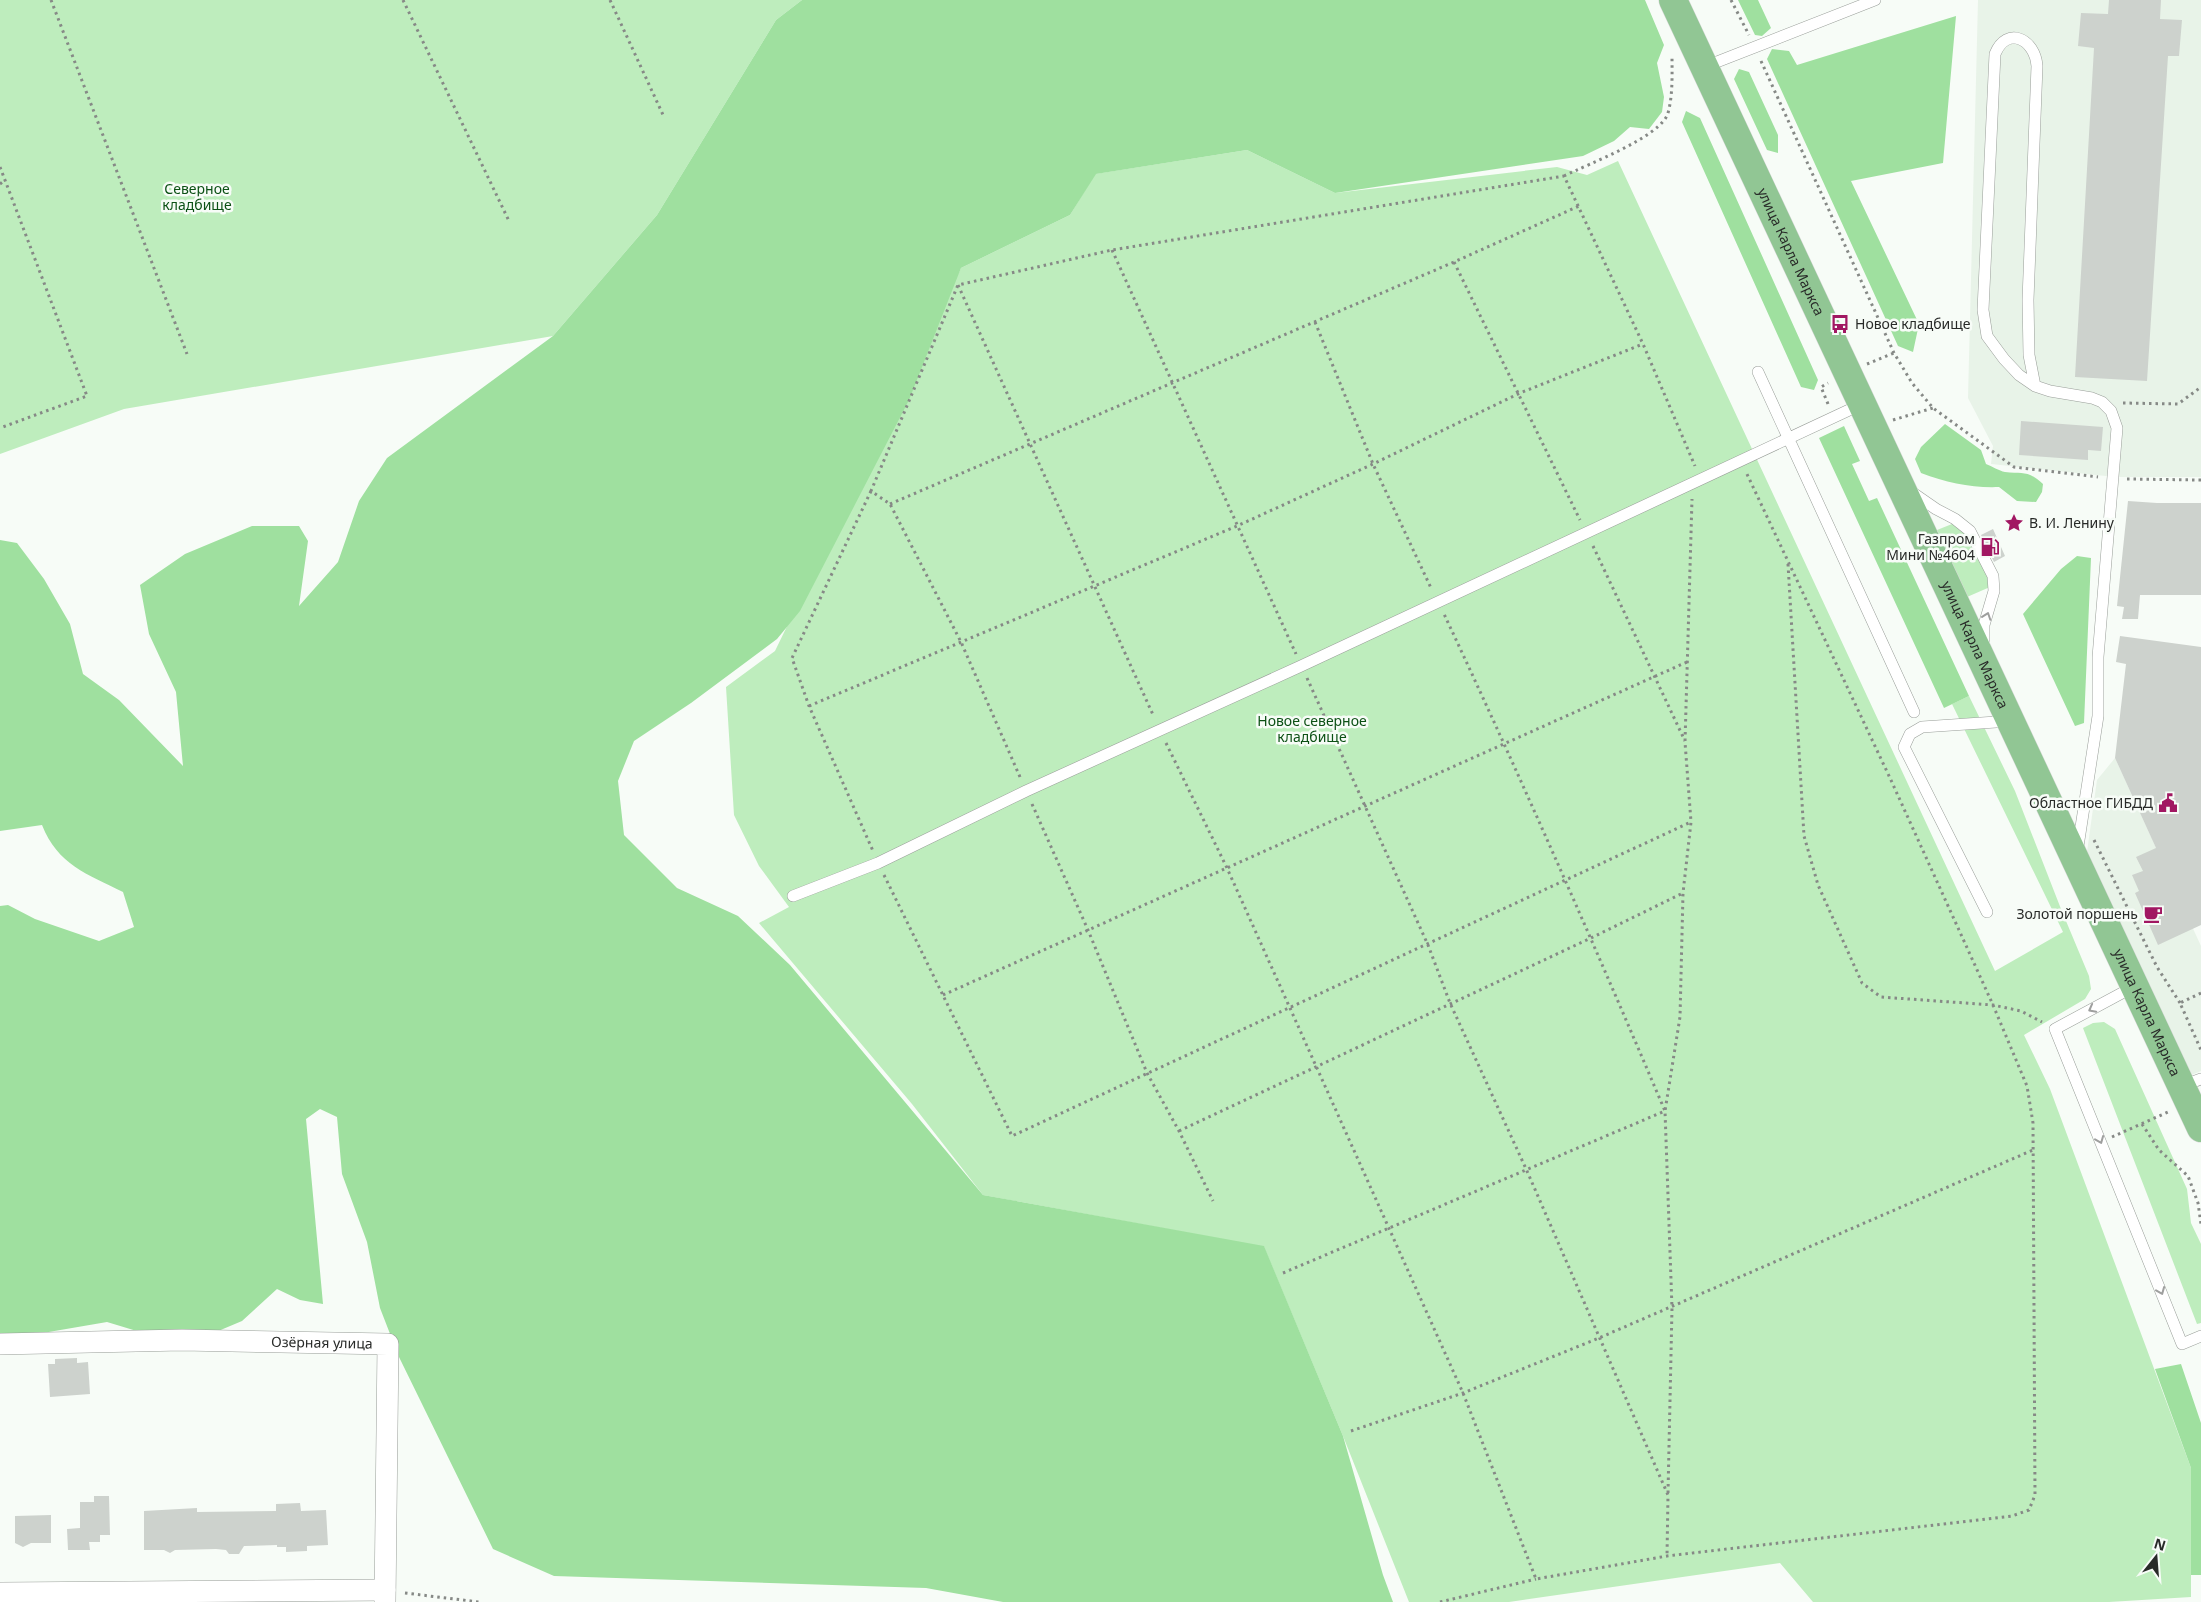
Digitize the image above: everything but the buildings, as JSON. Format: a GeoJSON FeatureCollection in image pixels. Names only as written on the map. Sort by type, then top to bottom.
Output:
{"type":"FeatureCollection","features":[{"type":"Feature","properties":{"kind":"main road","name":"улица Карла Маркса"},"geometry":{"type":"LineString","coordinates":[[1673,0],[2135,986],[2191,1090],[2201,1128]]}},
{"type":"Feature","properties":{"kind":"street","name":"Озёрная улица"},"geometry":{"type":"LineString","coordinates":[[0,1344],[182,1340],[388,1344],[385,1596]]}},
{"type":"Feature","properties":{"kind":"street"},"geometry":{"type":"LineString","coordinates":[[0,1593],[385,1596]]}},
{"type":"Feature","properties":{"kind":"lane"},"geometry":{"type":"LineString","coordinates":[[1704,67],[1875,0]]}},
{"type":"Feature","properties":{"kind":"lane"},"geometry":{"type":"LineString","coordinates":[[2035,386],[2028,355],[2028,300],[2038,66],[2032,47],[2024,40],[2015,38],[2006,40],[1998,46],[1995,54],[1983,310],[1987,336],[2019,375],[2035,386],[2050,391],[2092,398],[2102,402],[2111,411],[2117,428],[2098,657],[2098,716],[2084,818],[2076,860]]}},
{"type":"Feature","properties":{"kind":"lane"},"geometry":{"type":"LineString","coordinates":[[1758,372],[1787,440],[1914,712]]}},
{"type":"Feature","properties":{"kind":"lane"},"geometry":{"type":"LineString","coordinates":[[793,896],[878,863],[1159,729],[1301,666],[1437,601],[1787,440],[1868,415]]}},
{"type":"Feature","properties":{"kind":"lane"},"geometry":{"type":"LineString","coordinates":[[1898,482],[1936,509],[1956,518],[1970,531],[1993,576],[1994,591],[1984,625],[1984,664]]}},
{"type":"Feature","properties":{"kind":"lane"},"geometry":{"type":"LineString","coordinates":[[1987,912],[1904,747],[1910,734],[1922,727],[2010,721]]}},
{"type":"Feature","properties":{"kind":"lane"},"geometry":{"type":"LineString","coordinates":[[2135,986],[2055,1029],[2182,1344],[2201,1336]]}},
{"type":"Feature","properties":{"kind":"path"},"geometry":{"type":"LineString","coordinates":[[51,0],[187,354]]}},
{"type":"Feature","properties":{"kind":"path"},"geometry":{"type":"LineString","coordinates":[[403,0],[509,222]]}},
{"type":"Feature","properties":{"kind":"path"},"geometry":{"type":"LineString","coordinates":[[610,0],[664,117]]}},
{"type":"Feature","properties":{"kind":"path"},"geometry":{"type":"LineString","coordinates":[[1731,0],[1754,46],[1894,352],[1912,383],[1933,408],[2014,467],[2113,479],[2201,480]]}},
{"type":"Feature","properties":{"kind":"path"},"geometry":{"type":"LineString","coordinates":[[958,286],[1112,250],[1564,176],[1656,130],[1668,114],[1672,85],[1672,55],[1670,47]]}},
{"type":"Feature","properties":{"kind":"path"},"geometry":{"type":"LineString","coordinates":[[0,167],[87,396],[0,428]]}},
{"type":"Feature","properties":{"kind":"path"},"geometry":{"type":"LineString","coordinates":[[1564,176],[1643,344],[1696,482],[1685,742],[1691,822],[1683,893],[1680,1017],[1665,1111],[1672,1308],[1667,1556]]}},
{"type":"Feature","properties":{"kind":"path"},"geometry":{"type":"LineString","coordinates":[[0,184],[5,180]]}},
{"type":"Feature","properties":{"kind":"path"},"geometry":{"type":"LineString","coordinates":[[890,504],[1454,262],[1579,206]]}},
{"type":"Feature","properties":{"kind":"path"},"geometry":{"type":"LineString","coordinates":[[1112,250],[1366,806],[1428,945],[1450,1003],[1526,1170],[1668,1495]]}},
{"type":"Feature","properties":{"kind":"path"},"geometry":{"type":"LineString","coordinates":[[1454,262],[1520,393],[1685,742]]}},
{"type":"Feature","properties":{"kind":"path"},"geometry":{"type":"LineString","coordinates":[[958,286],[1031,443],[1159,729],[1227,868],[1463,1393],[1536,1580]]}},
{"type":"Feature","properties":{"kind":"path"},"geometry":{"type":"LineString","coordinates":[[958,286],[871,491],[792,658],[809,706],[878,863],[1012,1136],[1691,822]]}},
{"type":"Feature","properties":{"kind":"path"},"geometry":{"type":"LineString","coordinates":[[1314,322],[1373,464],[1505,744],[1592,938],[1665,1111]]}},
{"type":"Feature","properties":{"kind":"path"},"geometry":{"type":"LineString","coordinates":[[809,706],[1238,526],[1373,464],[1520,393],[1643,344]]}},
{"type":"Feature","properties":{"kind":"path"},"geometry":{"type":"LineString","coordinates":[[2102,402],[2178,404],[2201,386]]}},
{"type":"Feature","properties":{"kind":"path"},"geometry":{"type":"LineString","coordinates":[[1868,415],[1933,408]]}},
{"type":"Feature","properties":{"kind":"path"},"geometry":{"type":"LineString","coordinates":[[1440,1602],[1536,1580],[1667,1556],[2012,1516],[2029,1510],[2036,1495],[2033,1123],[2027,1086],[1993,1005],[1741,461]]}},
{"type":"Feature","properties":{"kind":"path"},"geometry":{"type":"LineString","coordinates":[[871,491],[890,504],[961,642],[1088,930],[1147,1073],[1179,1131],[1213,1201]]}},
{"type":"Feature","properties":{"kind":"path"},"geometry":{"type":"LineString","coordinates":[[1788,561],[1804,836],[1818,885],[1862,983],[1881,996],[1993,1005],[2021,1011],[2055,1029]]}},
{"type":"Feature","properties":{"kind":"path"},"geometry":{"type":"LineString","coordinates":[[943,995],[1687,662]]}},
{"type":"Feature","properties":{"kind":"path"},"geometry":{"type":"LineString","coordinates":[[2084,818],[2157,968],[2180,1003],[2201,1050]]}},
{"type":"Feature","properties":{"kind":"path"},"geometry":{"type":"LineString","coordinates":[[1179,1131],[1592,938],[1683,893]]}},
{"type":"Feature","properties":{"kind":"path"},"geometry":{"type":"LineString","coordinates":[[2180,1003],[2201,993]]}},
{"type":"Feature","properties":{"kind":"path"},"geometry":{"type":"LineString","coordinates":[[2100,1142],[2142,1124],[2191,1090]]}},
{"type":"Feature","properties":{"kind":"path"},"geometry":{"type":"LineString","coordinates":[[1283,1273],[1665,1111]]}},
{"type":"Feature","properties":{"kind":"path"},"geometry":{"type":"LineString","coordinates":[[2142,1124],[2159,1150],[2188,1176],[2198,1203],[2201,1224]]}},
{"type":"Feature","properties":{"kind":"path"},"geometry":{"type":"LineString","coordinates":[[1351,1431],[1463,1393],[1672,1308],[2033,1150]]}},
{"type":"Feature","properties":{"kind":"path"},"geometry":{"type":"LineString","coordinates":[[385,1596],[479,1602]]}},
{"type":"Feature","properties":{"kind":"shaded area"},"geometry":{"type":"Polygon","coordinates":[[[1978,0],[2201,0],[2201,477],[2115,477],[1991,464],[1993,446],[1968,398],[1978,0]]]}},
{"type":"Feature","properties":{"kind":"shaded area"},"geometry":{"type":"Polygon","coordinates":[[[2115,758],[2201,946],[2201,1071],[2184,1078],[2086,859],[2097,780],[2115,758]]]}},
{"type":"Feature","properties":{"kind":"green space","name":"Северное кладбище"},"geometry":{"type":"Polygon","coordinates":[[[0,0],[802,0],[776,20],[657,215],[553,336],[124,409],[0,454],[0,0]]]}},
{"type":"Feature","properties":{"kind":"green space"},"geometry":{"type":"Polygon","coordinates":[[[802,0],[1645,0],[1664,45],[1657,63],[1664,97],[1662,112],[1649,129],[1630,127],[1614,141],[1583,156],[1335,193],[1247,150],[1096,174],[1070,215],[961,268],[909,400],[800,611],[777,639],[691,703],[634,741],[618,781],[624,835],[677,888],[738,916],[790,965],[983,1195],[1264,1246],[1343,1436],[1383,1575],[1393,1602],[1003,1602],[926,1588],[554,1576],[493,1549],[399,1357],[380,1308],[367,1242],[342,1174],[337,1117],[320,1109],[306,1119],[323,1304],[300,1300],[277,1289],[242,1321],[204,1337],[140,1332],[107,1322],[37,1334],[0,1335],[0,906],[8,905],[35,919],[99,941],[134,927],[123,892],[75,867],[65,859],[56,850],[42,825],[0,831],[0,540],[17,543],[44,579],[70,624],[83,674],[119,700],[183,766],[176,692],[149,634],[140,585],[185,554],[252,526],[299,526],[308,541],[299,606],[338,562],[359,501],[387,458],[553,336],[657,215],[776,20],[802,0]]]}},
{"type":"Feature","properties":{"kind":"green space"},"geometry":{"type":"Polygon","coordinates":[[[1738,0],[1758,0],[1771,28],[1762,36],[1755,35],[1738,0]]]}},
{"type":"Feature","properties":{"kind":"green space"},"geometry":{"type":"Polygon","coordinates":[[[1956,16],[1943,163],[1851,181],[1919,324],[1913,352],[1898,346],[1767,59],[1772,49],[1789,51],[1797,65],[1956,16]]]}},
{"type":"Feature","properties":{"kind":"green space"},"geometry":{"type":"Polygon","coordinates":[[[1739,69],[1749,72],[1778,135],[1778,153],[1767,150],[1734,79],[1739,69]]]}},
{"type":"Feature","properties":{"kind":"green space"},"geometry":{"type":"Polygon","coordinates":[[[1686,111],[1700,118],[1818,380],[1814,390],[1801,387],[1682,122],[1686,111]]]}},
{"type":"Feature","properties":{"kind":"green space","name":"Новое северное кладбище"},"geometry":{"type":"Polygon","coordinates":[[[1247,150],[1335,193],[1557,167],[1587,175],[1618,161],[1995,971],[2063,932],[1952,704],[1969,696],[2015,791],[2089,976],[2091,989],[2085,999],[2024,1035],[2050,1089],[2191,1468],[2191,1597],[2109,1602],[1813,1602],[1780,1563],[1509,1602],[1409,1602],[1343,1436],[1264,1247],[983,1195],[912,1104],[759,923],[789,907],[759,866],[734,815],[726,687],[775,651],[961,268],[1070,215],[1095,174],[1247,150]]]}},
{"type":"Feature","properties":{"kind":"green space"},"geometry":{"type":"Polygon","coordinates":[[[1945,424],[1981,450],[1986,464],[2003,471],[2033,476],[2043,484],[2042,492],[2036,502],[2017,501],[1999,487],[1979,487],[1960,484],[1940,480],[1921,473],[1915,459],[1921,447],[1945,424]]]}},
{"type":"Feature","properties":{"kind":"green space"},"geometry":{"type":"Polygon","coordinates":[[[1844,426],[1860,461],[1852,464],[1869,501],[1877,498],[1969,696],[1944,708],[1819,438],[1844,426]]]}},
{"type":"Feature","properties":{"kind":"green space"},"geometry":{"type":"Polygon","coordinates":[[[1957,522],[1969,535],[1979,551],[1990,587],[1967,597],[1937,530],[1957,522]]]}},
{"type":"Feature","properties":{"kind":"green space"},"geometry":{"type":"Polygon","coordinates":[[[2077,556],[2091,558],[2084,723],[2075,726],[2023,614],[2061,569],[2077,556]]]}},
{"type":"Feature","properties":{"kind":"green space"},"geometry":{"type":"Polygon","coordinates":[[[2104,1022],[2115,1029],[2187,1189],[2191,1223],[2201,1244],[2201,1323],[2197,1324],[2083,1028],[2093,1023],[2104,1022]]]}},
{"type":"Feature","properties":{"kind":"green space"},"geometry":{"type":"Polygon","coordinates":[[[2181,1364],[2201,1423],[2201,1575],[2191,1575],[2191,1468],[2155,1369],[2181,1364]]]}},
{"type":"Feature","properties":{"kind":"place","name":"Новое кладбище"},"geometry":{"type":"Point","coordinates":[1840,324]}},
{"type":"Feature","properties":{"kind":"place","name":"В. И. Ленину"},"geometry":{"type":"Point","coordinates":[2014,523]}},
{"type":"Feature","properties":{"kind":"place","name":"Газпром Мини №4604"},"geometry":{"type":"Point","coordinates":[1990,547]}},
{"type":"Feature","properties":{"kind":"place","name":"Областное ГИБДД"},"geometry":{"type":"Point","coordinates":[2168,803]}},
{"type":"Feature","properties":{"kind":"place","name":"Золотой поршень"},"geometry":{"type":"Point","coordinates":[2153,914]}}]}
